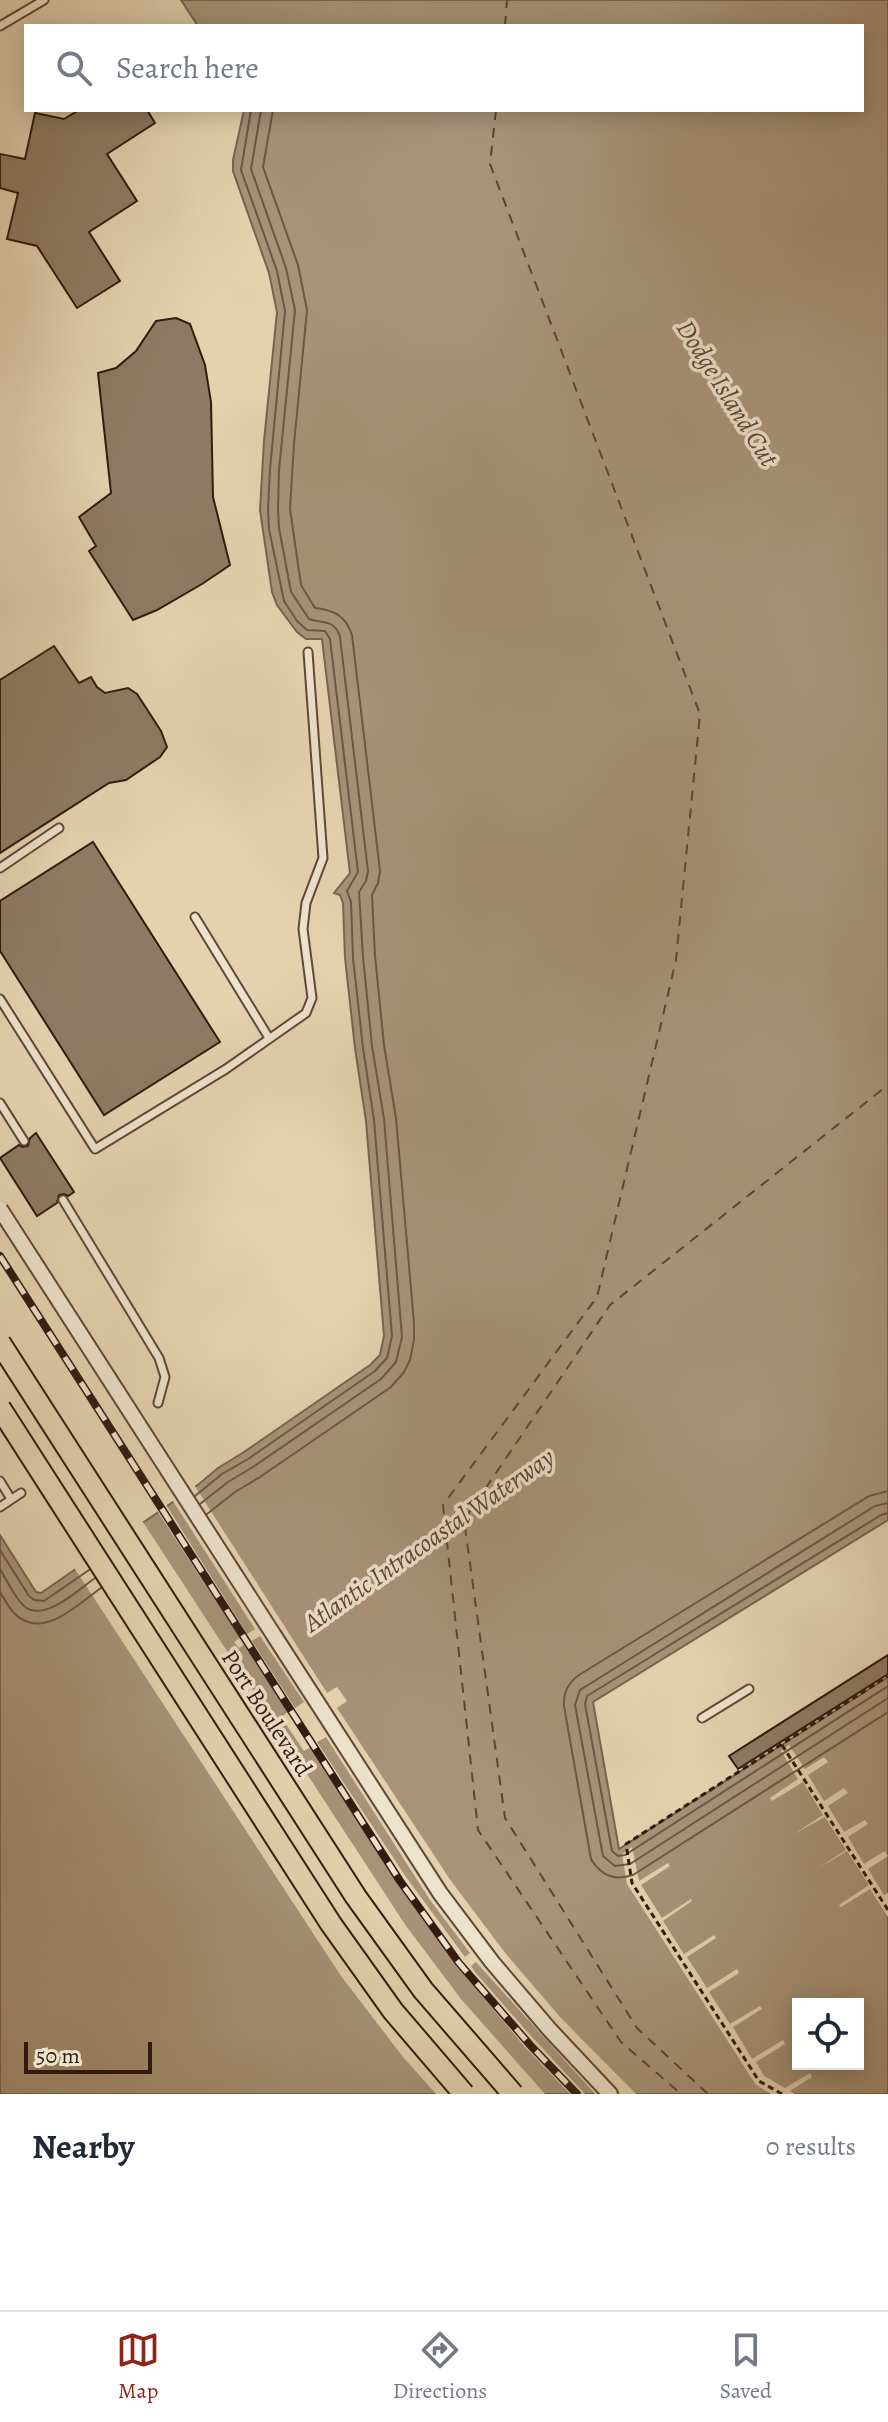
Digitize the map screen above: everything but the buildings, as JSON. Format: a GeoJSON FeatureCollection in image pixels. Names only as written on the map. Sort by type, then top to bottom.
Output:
{"type":"FeatureCollection","features":[{"type":"Feature","properties":{"kind":"main road","name":"Port Boulevard"},"geometry":{"type":"LineString","coordinates":[[0,1343],[356,1897],[423,1990],[513,2094]]}},
{"type":"Feature","properties":{"kind":"main road"},"geometry":{"type":"LineString","coordinates":[[0,1408],[331,1924],[393,2011],[464,2094]]}},
{"type":"Feature","properties":{"kind":"street"},"geometry":{"type":"LineString","coordinates":[[0,1209],[440,1893],[511,1985],[610,2094]]}},
{"type":"Feature","properties":{"kind":"lane"},"geometry":{"type":"LineString","coordinates":[[0,26],[44,0]]}},
{"type":"Feature","properties":{"kind":"lane"},"geometry":{"type":"LineString","coordinates":[[0,999],[95,1149],[226,1069],[306,1013],[312,998],[303,929],[306,903],[323,858],[308,652]]}},
{"type":"Feature","properties":{"kind":"lane"},"geometry":{"type":"LineString","coordinates":[[0,868],[59,828]]}},
{"type":"Feature","properties":{"kind":"lane"},"geometry":{"type":"LineString","coordinates":[[195,917],[269,1038]]}},
{"type":"Feature","properties":{"kind":"lane"},"geometry":{"type":"LineString","coordinates":[[0,1103],[24,1141]]}},
{"type":"Feature","properties":{"kind":"lane"},"geometry":{"type":"LineString","coordinates":[[63,1200],[159,1358],[165,1377],[158,1403]]}},
{"type":"Feature","properties":{"kind":"lane"},"geometry":{"type":"LineString","coordinates":[[0,1481],[11,1499]]}},
{"type":"Feature","properties":{"kind":"lane"},"geometry":{"type":"LineString","coordinates":[[0,1507],[21,1493]]}},
{"type":"Feature","properties":{"kind":"lane"},"geometry":{"type":"LineString","coordinates":[[702,1718],[749,1689]]}},
{"type":"Feature","properties":{"kind":"path"},"geometry":{"type":"LineString","coordinates":[[782,2094],[759,2081],[632,1883],[626,1844],[888,1676]]}},
{"type":"Feature","properties":{"kind":"path"},"geometry":{"type":"LineString","coordinates":[[782,1743],[888,1910]]}},
{"type":"Feature","properties":{"kind":"water"},"geometry":{"type":"Polygon","coordinates":[[[181,0],[888,0],[888,1520],[593,1702],[619,1849],[888,1677],[888,2094],[0,2094],[0,1535],[36,1592],[41,1593],[370,1365],[380,1355],[384,1336],[366,1121],[345,958],[343,903],[340,895],[334,893],[350,873],[322,639],[306,639],[297,632],[277,605],[272,592],[260,510],[277,312],[269,273],[233,171],[244,112],[864,112],[864,24],[197,24],[181,0]]]}},
{"type":"Feature","properties":{"kind":"pier"},"geometry":{"type":"Polygon","coordinates":[[[193,1483],[327,1693],[337,1687],[347,1701],[337,1708],[451,1881],[506,1954],[560,2017],[636,2094],[595,2094],[476,1962],[471,1966],[475,1972],[585,2094],[570,2094],[524,2046],[468,1979],[397,1883],[311,1747],[304,1751],[281,1717],[288,1712],[244,1645],[239,1648],[234,1642],[240,1638],[156,1509],[165,1503],[247,1634],[255,1629],[171,1498],[193,1483]],[[260,1636],[252,1641],[295,1708],[304,1702],[260,1636]],[[326,1737],[317,1742],[406,1877],[465,1957],[470,1953],[430,1900],[326,1737]]]}},
{"type":"Feature","properties":{"kind":"pier"},"geometry":{"type":"Polygon","coordinates":[[[141,1519],[406,1926],[461,1999],[545,2094],[436,2094],[403,2057],[341,1976],[73,1566],[141,1519]]]}},
{"type":"Feature","properties":{"kind":"pier"},"geometry":{"type":"Polygon","coordinates":[[[789,1745],[805,1769],[824,1757],[828,1762],[808,1775],[824,1801],[844,1788],[848,1793],[828,1806],[844,1832],[865,1820],[868,1824],[848,1837],[864,1864],[885,1851],[888,1856],[868,1869],[884,1895],[888,1893],[888,1917],[870,1889],[841,1907],[839,1905],[869,1885],[847,1851],[817,1869],[846,1850],[825,1817],[794,1834],[823,1815],[803,1782],[772,1801],[770,1798],[798,1779],[781,1751],[789,1745]]]}},
{"type":"Feature","properties":{"kind":"pier"},"geometry":{"type":"Polygon","coordinates":[[[632,1847],[639,1881],[668,1863],[670,1866],[641,1885],[662,1918],[692,1901],[663,1921],[684,1954],[714,1935],[716,1938],[687,1957],[707,1988],[737,1969],[739,1973],[709,1992],[730,2024],[760,2006],[762,2009],[733,2027],[752,2059],[783,2040],[785,2044],[756,2062],[764,2076],[785,2088],[810,2073],[812,2077],[790,2091],[795,2094],[771,2094],[756,2085],[627,1884],[622,1854],[632,1847]]]}},
{"type":"Feature","properties":{"kind":"ferry route"},"geometry":{"type":"LineString","coordinates":[[505,24],[507,0]]}},
{"type":"Feature","properties":{"kind":"ferry route"},"geometry":{"type":"LineString","coordinates":[[496,112],[490,164],[700,714],[676,960],[597,1297],[443,1505],[478,1830],[621,2042],[681,2094]]}},
{"type":"Feature","properties":{"kind":"ferry route"},"geometry":{"type":"LineString","coordinates":[[708,2094],[637,2028],[505,1818],[464,1520],[610,1305],[888,1085]]}},
{"type":"Feature","properties":{"kind":"railway"},"geometry":{"type":"LineString","coordinates":[[0,1256],[400,1881],[459,1963],[577,2094]]}},
{"type":"Feature","properties":{"kind":"water label","name":"Dodge Island Cut"},"geometry":{"type":"Point","coordinates":[727,393]}},
{"type":"Feature","properties":{"kind":"water label","name":"Atlantic Intracoastal Waterway"},"geometry":{"type":"Point","coordinates":[429,1540]}}]}
